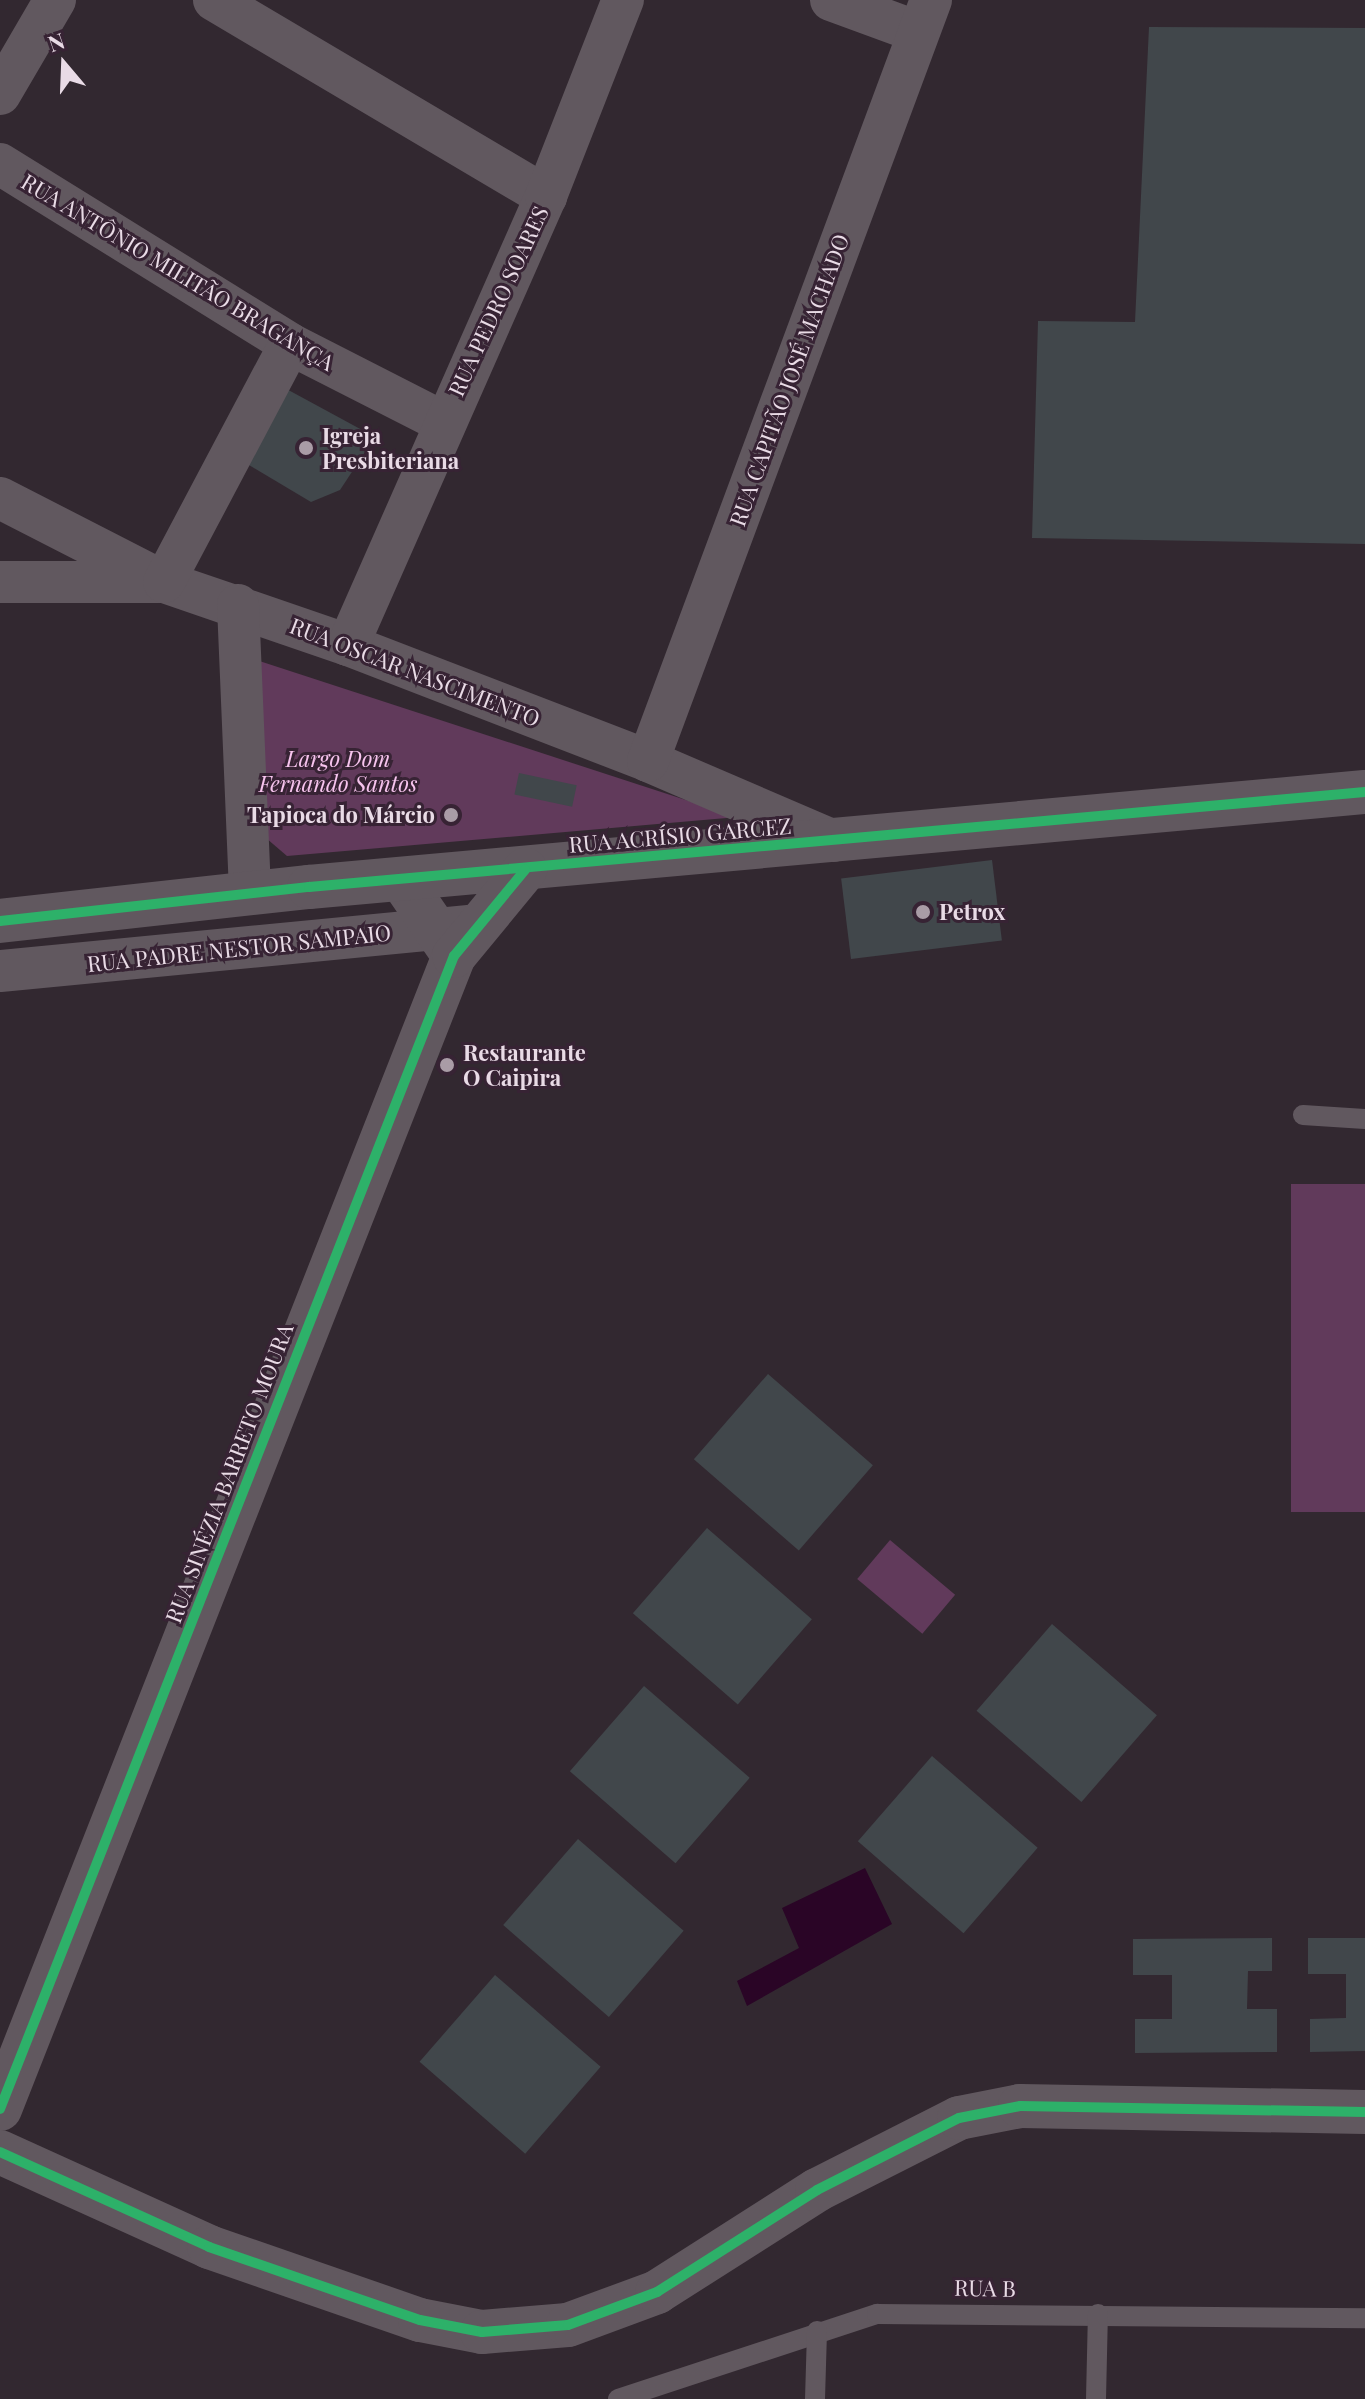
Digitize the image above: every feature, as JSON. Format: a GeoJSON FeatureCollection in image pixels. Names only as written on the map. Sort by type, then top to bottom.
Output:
{"type":"FeatureCollection","features":[{"type":"Feature","properties":{"kind":"street"},"geometry":{"type":"LineString","coordinates":[[0,94],[55,0]]}},
{"type":"Feature","properties":{"kind":"street"},"geometry":{"type":"LineString","coordinates":[[214,0],[546,196]]}},
{"type":"Feature","properties":{"kind":"street","name":"RUA PEDRO SOARES"},"geometry":{"type":"LineString","coordinates":[[348,645],[443,422],[546,196],[623,0]]}},
{"type":"Feature","properties":{"kind":"street"},"geometry":{"type":"LineString","coordinates":[[831,0],[925,16]]}},
{"type":"Feature","properties":{"kind":"street","name":"RUA CAPITÃO JOSÉ MACHADO"},"geometry":{"type":"LineString","coordinates":[[648,761],[925,16]]}},
{"type":"Feature","properties":{"kind":"street","name":"RUA ANTÔNIO MILITÃO BRAGANÇA"},"geometry":{"type":"LineString","coordinates":[[0,164],[290,344],[443,422]]}},
{"type":"Feature","properties":{"kind":"street"},"geometry":{"type":"LineString","coordinates":[[0,582],[48,585],[164,582],[290,344]]}},
{"type":"Feature","properties":{"kind":"street","name":"RUA OSCAR NASCIMENTO"},"geometry":{"type":"LineString","coordinates":[[0,498],[164,582],[348,645],[648,761],[834,841]]}},
{"type":"Feature","properties":{"kind":"street"},"geometry":{"type":"LineString","coordinates":[[0,592],[48,585]]}},
{"type":"Feature","properties":{"kind":"street"},"geometry":{"type":"LineString","coordinates":[[238,605],[250,893]]}},
{"type":"Feature","properties":{"kind":"street","name":"RUA ACRÍSIO GARCEZ"},"geometry":{"type":"LineString","coordinates":[[0,921],[401,879],[1359,797]]}},
{"type":"Feature","properties":{"kind":"street","name":"RUA SINÉZIA BARRETO MOURA"},"geometry":{"type":"LineString","coordinates":[[0,2109],[457,937],[525,870]]}},
{"type":"Feature","properties":{"kind":"street"},"geometry":{"type":"LineString","coordinates":[[401,879],[457,937]]}},
{"type":"Feature","properties":{"kind":"street","name":"RUA PADRE NESTOR SAMPAIO"},"geometry":{"type":"LineString","coordinates":[[0,971],[457,937]]}},
{"type":"Feature","properties":{"kind":"street"},"geometry":{"type":"LineString","coordinates":[[0,2152],[209,2247],[420,2320],[482,2332],[568,2325],[657,2292],[817,2190],[959,2118],[1020,2106],[1365,2112]]}},
{"type":"Feature","properties":{"kind":"lane"},"geometry":{"type":"LineString","coordinates":[[1303,1115],[1365,1119]]}},
{"type":"Feature","properties":{"kind":"lane","name":"RUA B"},"geometry":{"type":"LineString","coordinates":[[618,2399],[817,2331],[903,2312],[1365,2318]]}},
{"type":"Feature","properties":{"kind":"lane"},"geometry":{"type":"LineString","coordinates":[[1096,2399],[1098,2314]]}},
{"type":"Feature","properties":{"kind":"lane"},"geometry":{"type":"LineString","coordinates":[[815,2399],[817,2331]]}},
{"type":"Feature","properties":{"kind":"green space","name":"Largo Dom Fernando Santos"},"geometry":{"type":"Polygon","coordinates":[[[250,658],[738,817],[287,856],[266,838],[250,658]]]}},
{"type":"Feature","properties":{"kind":"green space"},"geometry":{"type":"Polygon","coordinates":[[[1291,1184],[1365,1184],[1365,1512],[1291,1512],[1291,1184]]]}},
{"type":"Feature","properties":{"kind":"green space"},"geometry":{"type":"Polygon","coordinates":[[[890,1540],[955,1595],[922,1634],[857,1579],[890,1540]]]}},
{"type":"Feature","properties":{"kind":"shaded area"},"geometry":{"type":"Polygon","coordinates":[[[865,1868],[892,1924],[747,2006],[737,1981],[799,1948],[782,1908],[865,1868]]]}},
{"type":"Feature","properties":{"kind":"building"},"geometry":{"type":"Polygon","coordinates":[[[1149,27],[1365,28],[1365,544],[1032,538],[1038,321],[1135,322],[1149,27]]]}},
{"type":"Feature","properties":{"kind":"building","name":"Igreja Presbiteriana"},"geometry":{"type":"Polygon","coordinates":[[[281,386],[375,437],[340,490],[311,502],[239,459],[281,386]]]}},
{"type":"Feature","properties":{"kind":"building"},"geometry":{"type":"Polygon","coordinates":[[[519,773],[577,785],[572,807],[514,795],[519,773]]]}},
{"type":"Feature","properties":{"kind":"building","name":"Petrox"},"geometry":{"type":"Polygon","coordinates":[[[992,860],[1002,940],[851,959],[841,879],[992,860]]]}},
{"type":"Feature","properties":{"kind":"building"},"geometry":{"type":"Polygon","coordinates":[[[768,1374],[873,1465],[799,1550],[694,1459],[768,1374]]]}},
{"type":"Feature","properties":{"kind":"building"},"geometry":{"type":"Polygon","coordinates":[[[707,1528],[812,1619],[738,1704],[633,1613],[707,1528]]]}},
{"type":"Feature","properties":{"kind":"building"},"geometry":{"type":"Polygon","coordinates":[[[1052,1624],[1157,1715],[1081,1802],[977,1711],[1052,1624]]]}},
{"type":"Feature","properties":{"kind":"building"},"geometry":{"type":"Polygon","coordinates":[[[644,1686],[750,1778],[676,1863],[570,1771],[644,1686]]]}},
{"type":"Feature","properties":{"kind":"building"},"geometry":{"type":"Polygon","coordinates":[[[932,1756],[1038,1848],[964,1933],[858,1841],[932,1756]]]}},
{"type":"Feature","properties":{"kind":"building"},"geometry":{"type":"Polygon","coordinates":[[[578,1839],[684,1931],[609,2017],[503,1925],[578,1839]]]}},
{"type":"Feature","properties":{"kind":"building"},"geometry":{"type":"Polygon","coordinates":[[[1272,1938],[1272,1971],[1248,1971],[1247,2009],[1277,2009],[1277,2052],[1135,2053],[1135,2019],[1172,2019],[1172,1975],[1133,1975],[1133,1939],[1272,1938]]]}},
{"type":"Feature","properties":{"kind":"building"},"geometry":{"type":"Polygon","coordinates":[[[1308,1938],[1365,1938],[1365,2051],[1310,2052],[1310,2019],[1346,2018],[1346,1974],[1308,1974],[1308,1938]]]}},
{"type":"Feature","properties":{"kind":"building"},"geometry":{"type":"Polygon","coordinates":[[[495,1975],[601,2067],[525,2154],[420,2062],[495,1975]]]}},
{"type":"Feature","properties":{"kind":"cycle path"},"geometry":{"type":"LineString","coordinates":[[0,921],[309,887],[1365,792]]}},
{"type":"Feature","properties":{"kind":"cycle path"},"geometry":{"type":"LineString","coordinates":[[0,2109],[454,956],[525,870]]}},
{"type":"Feature","properties":{"kind":"cycle path"},"geometry":{"type":"LineString","coordinates":[[0,2152],[209,2247],[420,2320],[482,2332],[568,2325],[657,2292],[817,2190],[959,2118],[1020,2106],[1365,2112]]}},
{"type":"Feature","properties":{"kind":"place","name":"Igreja Presbiteriana"},"geometry":{"type":"Point","coordinates":[306,448]}},
{"type":"Feature","properties":{"kind":"place","name":"Tapioca do Márcio"},"geometry":{"type":"Point","coordinates":[451,815]}},
{"type":"Feature","properties":{"kind":"place","name":"Petrox"},"geometry":{"type":"Point","coordinates":[923,912]}},
{"type":"Feature","properties":{"kind":"place","name":"Restaurante O Caipira"},"geometry":{"type":"Point","coordinates":[447,1065]}}]}
